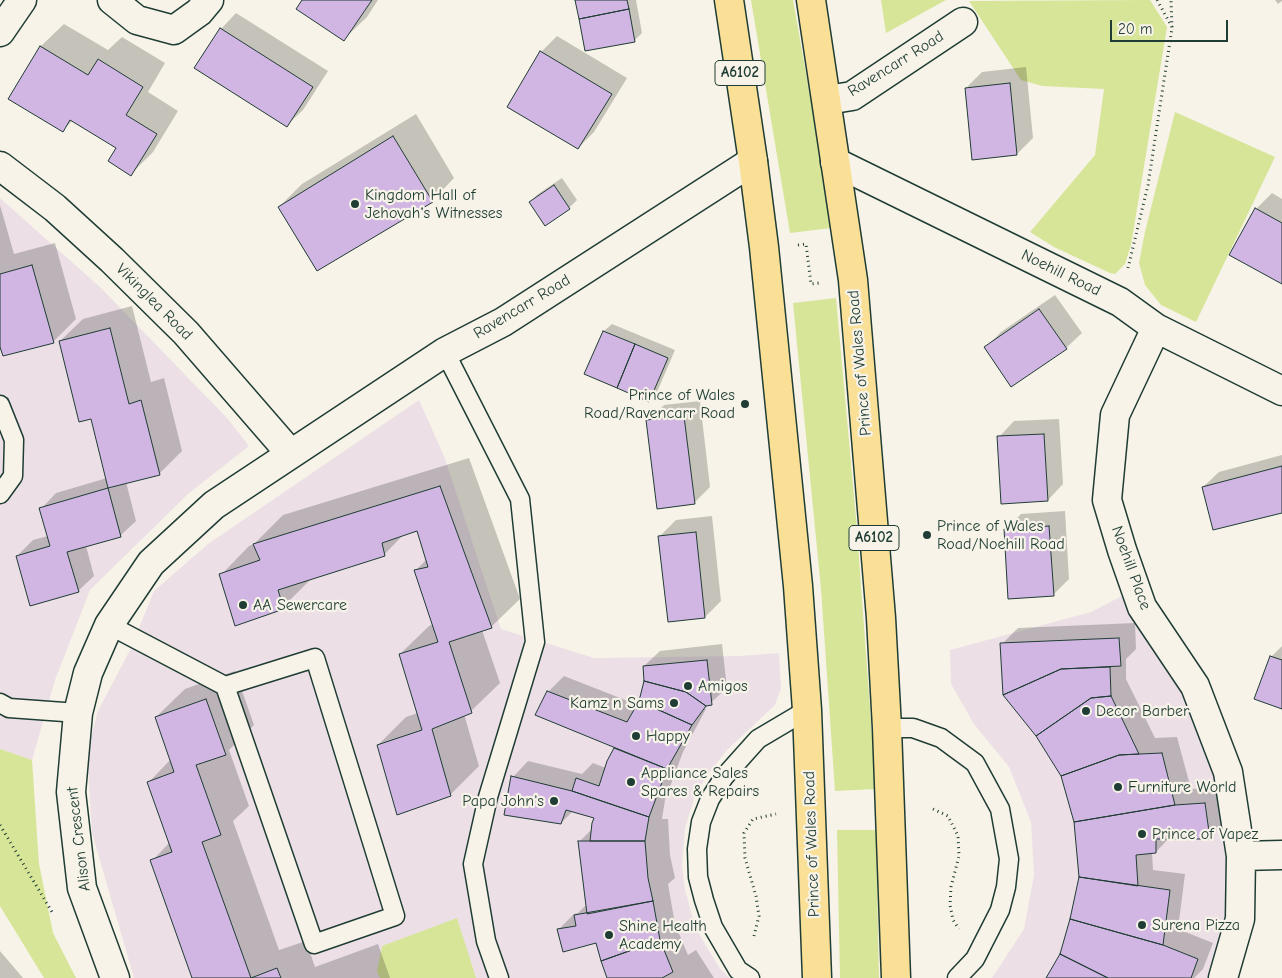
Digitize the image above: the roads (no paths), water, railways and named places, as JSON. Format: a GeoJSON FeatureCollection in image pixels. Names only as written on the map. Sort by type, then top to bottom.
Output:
{"type":"FeatureCollection","features":[{"type":"Feature","properties":{"kind":"highway","name":"Prince of Wales Road"},"geometry":{"type":"LineString","coordinates":[[729,0],[764,247],[798,586],[806,710],[817,978]]}},
{"type":"Feature","properties":{"kind":"highway","name":"Prince of Wales Road"},"geometry":{"type":"LineString","coordinates":[[811,0],[853,280],[881,618],[896,978]]}},
{"type":"Feature","properties":{"kind":"street"},"geometry":{"type":"LineString","coordinates":[[0,32],[22,0]]}},
{"type":"Feature","properties":{"kind":"street"},"geometry":{"type":"LineString","coordinates":[[112,0],[137,20],[174,30],[199,12],[209,0]]}},
{"type":"Feature","properties":{"kind":"street","name":"Ravencarr Road"},"geometry":{"type":"LineString","coordinates":[[827,100],[852,96],[963,22]]}},
{"type":"Feature","properties":{"kind":"street","name":"Ravencarr Road"},"geometry":{"type":"LineString","coordinates":[[292,454],[445,352],[502,322],[753,161]]}},
{"type":"Feature","properties":{"kind":"street","name":"Noehill Road"},"geometry":{"type":"LineString","coordinates":[[835,162],[1120,302],[1156,328],[1282,392]]}},
{"type":"Feature","properties":{"kind":"street","name":"Vikinglea Road"},"geometry":{"type":"LineString","coordinates":[[0,166],[55,208],[119,266],[186,333],[292,454]]}},
{"type":"Feature","properties":{"kind":"street","name":"Noehill Place"},"geometry":{"type":"LineString","coordinates":[[1156,328],[1115,415],[1107,500],[1142,607],[1195,686],[1228,772],[1241,856],[1240,919],[1223,978]]}},
{"type":"Feature","properties":{"kind":"street","name":"Alison Crescent"},"geometry":{"type":"LineString","coordinates":[[115,978],[82,888],[71,792],[78,713],[88,673],[109,625],[151,563],[214,504],[292,454]]}},
{"type":"Feature","properties":{"kind":"street"},"geometry":{"type":"LineString","coordinates":[[1241,856],[1282,855]]}},
{"type":"Feature","properties":{"kind":"lane"},"geometry":{"type":"LineString","coordinates":[[445,352],[520,499],[535,642],[488,797],[473,864],[486,941],[499,978]]}},
{"type":"Feature","properties":{"kind":"lane"},"geometry":{"type":"LineString","coordinates":[[0,405],[14,440],[13,476],[0,494]]}},
{"type":"Feature","properties":{"kind":"lane"},"geometry":{"type":"LineString","coordinates":[[109,625],[225,686],[314,944],[395,916],[315,658],[225,686]]}},
{"type":"Feature","properties":{"kind":"lane"},"geometry":{"type":"LineString","coordinates":[[0,703],[9,708],[78,713]]}},
{"type":"Feature","properties":{"kind":"lane"},"geometry":{"type":"LineString","coordinates":[[750,978],[738,970],[713,927],[704,900],[698,877],[697,849],[701,822],[710,799],[724,777],[758,739],[806,710]]}},
{"type":"Feature","properties":{"kind":"lane"},"geometry":{"type":"LineString","coordinates":[[887,728],[913,728],[941,738],[975,763],[1000,808],[1009,859],[1006,886],[1000,910],[975,958],[957,978]]}},
{"type":"Feature","properties":{"kind":"place","name":"Kingdom Hall of Jehovah's Witnesses"},"geometry":{"type":"Point","coordinates":[355,204]}},
{"type":"Feature","properties":{"kind":"place","name":"Prince of Wales Road/Ravencarr Road"},"geometry":{"type":"Point","coordinates":[745,404]}},
{"type":"Feature","properties":{"kind":"place","name":"Prince of Wales Road/Noehill Road"},"geometry":{"type":"Point","coordinates":[927,535]}},
{"type":"Feature","properties":{"kind":"place","name":"AA Sewercare"},"geometry":{"type":"Point","coordinates":[243,605]}},
{"type":"Feature","properties":{"kind":"place","name":"Amigos"},"geometry":{"type":"Point","coordinates":[688,686]}},
{"type":"Feature","properties":{"kind":"place","name":"Kamz n Sams"},"geometry":{"type":"Point","coordinates":[674,703]}},
{"type":"Feature","properties":{"kind":"place","name":"Decor Barber"},"geometry":{"type":"Point","coordinates":[1086,711]}},
{"type":"Feature","properties":{"kind":"place","name":"Happy"},"geometry":{"type":"Point","coordinates":[636,736]}},
{"type":"Feature","properties":{"kind":"place","name":"Appliance Sales Spares & Repairs"},"geometry":{"type":"Point","coordinates":[631,782]}},
{"type":"Feature","properties":{"kind":"place","name":"Furniture World"},"geometry":{"type":"Point","coordinates":[1118,787]}},
{"type":"Feature","properties":{"kind":"place","name":"Papa John's"},"geometry":{"type":"Point","coordinates":[554,801]}},
{"type":"Feature","properties":{"kind":"place","name":"Prince of Vapez"},"geometry":{"type":"Point","coordinates":[1142,834]}},
{"type":"Feature","properties":{"kind":"place","name":"Surena Pizza"},"geometry":{"type":"Point","coordinates":[1142,925]}},
{"type":"Feature","properties":{"kind":"place","name":"Shine Health Academy"},"geometry":{"type":"Point","coordinates":[609,935]}}]}
